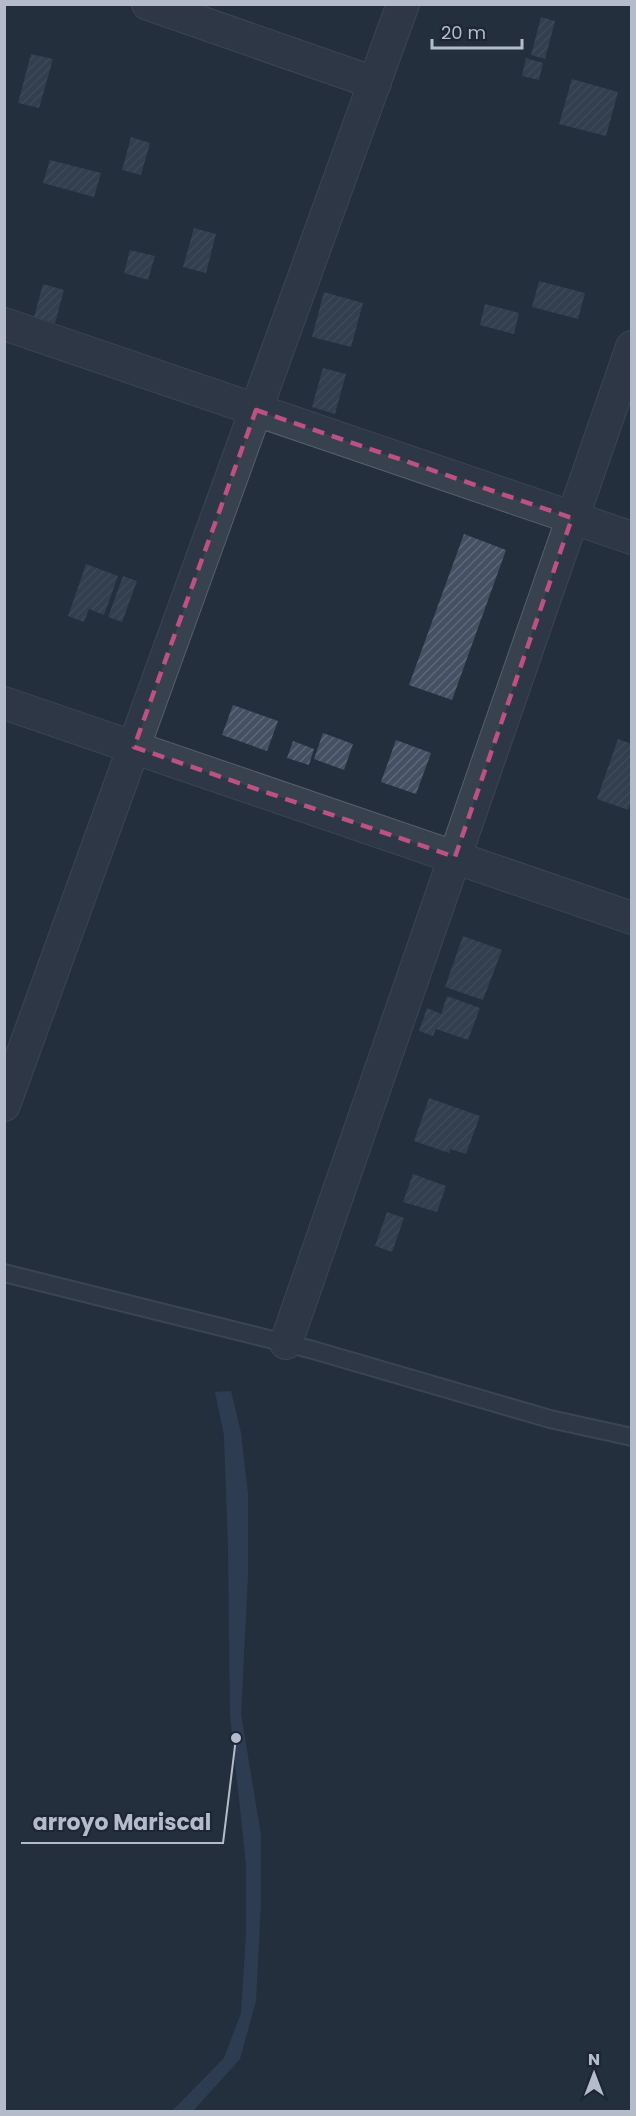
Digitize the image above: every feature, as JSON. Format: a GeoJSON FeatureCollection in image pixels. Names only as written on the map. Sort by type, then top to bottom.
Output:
{"type":"FeatureCollection","features":[{"type":"Feature","properties":{"kind":"street"},"geometry":{"type":"LineString","coordinates":[[148,4],[375,82]]}},
{"type":"Feature","properties":{"kind":"street"},"geometry":{"type":"LineString","coordinates":[[4,1105],[403,4]]}},
{"type":"Feature","properties":{"kind":"street"},"geometry":{"type":"LineString","coordinates":[[4,324],[632,538]]}},
{"type":"Feature","properties":{"kind":"street"},"geometry":{"type":"LineString","coordinates":[[286,1343],[632,347]]}},
{"type":"Feature","properties":{"kind":"street"},"geometry":{"type":"LineString","coordinates":[[4,703],[632,918]]}},
{"type":"Feature","properties":{"kind":"lane"},"geometry":{"type":"LineString","coordinates":[[4,1273],[286,1343],[550,1419],[632,1437]]}},
{"type":"Feature","properties":{"kind":"highlighted area"},"geometry":{"type":"Polygon","coordinates":[[[256,410],[572,518],[455,857],[134,747],[256,410]]]}},
{"type":"Feature","properties":{"kind":"water"},"geometry":{"type":"Polygon","coordinates":[[[231,1391],[241,1433],[248,1494],[248,1575],[241,1714],[261,1835],[261,1901],[256,2001],[240,2059],[193,2111],[172,2111],[224,2058],[241,2013],[246,1934],[246,1864],[230,1715],[224,1435],[215,1392],[231,1391]]]}},
{"type":"Feature","properties":{"kind":"building"},"geometry":{"type":"Polygon","coordinates":[[[541,17],[555,21],[545,59],[531,55],[541,17]]]}},
{"type":"Feature","properties":{"kind":"building"},"geometry":{"type":"Polygon","coordinates":[[[31,54],[53,59],[39,108],[18,103],[31,54]]]}},
{"type":"Feature","properties":{"kind":"building"},"geometry":{"type":"Polygon","coordinates":[[[526,58],[543,63],[539,80],[522,76],[526,58]]]}},
{"type":"Feature","properties":{"kind":"building"},"geometry":{"type":"Polygon","coordinates":[[[572,79],[618,92],[606,136],[559,124],[572,79]]]}},
{"type":"Feature","properties":{"kind":"building"},"geometry":{"type":"Polygon","coordinates":[[[131,137],[150,143],[141,175],[122,170],[131,137]]]}},
{"type":"Feature","properties":{"kind":"building"},"geometry":{"type":"Polygon","coordinates":[[[50,160],[101,173],[94,197],[43,183],[50,160]]]}},
{"type":"Feature","properties":{"kind":"building"},"geometry":{"type":"Polygon","coordinates":[[[194,228],[216,234],[206,273],[183,267],[194,228]]]}},
{"type":"Feature","properties":{"kind":"building"},"geometry":{"type":"Polygon","coordinates":[[[130,250],[155,256],[148,280],[124,273],[130,250]]]}},
{"type":"Feature","properties":{"kind":"building"},"geometry":{"type":"Polygon","coordinates":[[[539,281],[585,293],[578,319],[532,307],[539,281]]]}},
{"type":"Feature","properties":{"kind":"building"},"geometry":{"type":"Polygon","coordinates":[[[43,284],[64,290],[55,323],[34,317],[43,284]]]}},
{"type":"Feature","properties":{"kind":"building"},"geometry":{"type":"Polygon","coordinates":[[[324,292],[363,303],[351,347],[312,337],[324,292]]]}},
{"type":"Feature","properties":{"kind":"building"},"geometry":{"type":"Polygon","coordinates":[[[485,304],[519,313],[514,334],[480,325],[485,304]]]}},
{"type":"Feature","properties":{"kind":"building"},"geometry":{"type":"Polygon","coordinates":[[[323,368],[346,374],[335,414],[312,407],[323,368]]]}},
{"type":"Feature","properties":{"kind":"building"},"geometry":{"type":"Polygon","coordinates":[[[464,534],[506,550],[452,700],[409,685],[464,534]]]}},
{"type":"Feature","properties":{"kind":"building"},"geometry":{"type":"Polygon","coordinates":[[[86,564],[118,576],[104,615],[89,609],[84,622],[68,616],[86,564]]]}},
{"type":"Feature","properties":{"kind":"building"},"geometry":{"type":"Polygon","coordinates":[[[123,576],[137,581],[122,622],[108,617],[123,576]]]}},
{"type":"Feature","properties":{"kind":"building"},"geometry":{"type":"Polygon","coordinates":[[[233,705],[278,721],[267,751],[222,735],[233,705]]]}},
{"type":"Feature","properties":{"kind":"building"},"geometry":{"type":"Polygon","coordinates":[[[323,733],[353,744],[344,770],[314,759],[323,733]]]}},
{"type":"Feature","properties":{"kind":"building"},"geometry":{"type":"Polygon","coordinates":[[[618,739],[632,744],[632,800],[628,810],[597,799],[618,739]]]}},
{"type":"Feature","properties":{"kind":"building"},"geometry":{"type":"Polygon","coordinates":[[[396,740],[431,753],[416,794],[381,782],[396,740]]]}},
{"type":"Feature","properties":{"kind":"building"},"geometry":{"type":"Polygon","coordinates":[[[293,741],[314,749],[309,765],[287,758],[293,741]]]}},
{"type":"Feature","properties":{"kind":"building"},"geometry":{"type":"Polygon","coordinates":[[[463,936],[502,950],[483,1000],[445,987],[463,936]]]}},
{"type":"Feature","properties":{"kind":"building"},"geometry":{"type":"Polygon","coordinates":[[[447,996],[480,1008],[468,1040],[436,1029],[433,1036],[419,1031],[427,1008],[441,1014],[447,996]]]}},
{"type":"Feature","properties":{"kind":"building"},"geometry":{"type":"Polygon","coordinates":[[[429,1098],[480,1116],[466,1154],[450,1149],[449,1153],[414,1141],[429,1098]]]}},
{"type":"Feature","properties":{"kind":"building"},"geometry":{"type":"Polygon","coordinates":[[[413,1174],[446,1186],[437,1212],[403,1202],[413,1174]]]}},
{"type":"Feature","properties":{"kind":"building"},"geometry":{"type":"Polygon","coordinates":[[[387,1212],[404,1218],[392,1252],[375,1246],[387,1212]]]}},
{"type":"Feature","properties":{"kind":"place","name":"arroyo Mariscal"},"geometry":{"type":"Point","coordinates":[236,1738]}}]}
